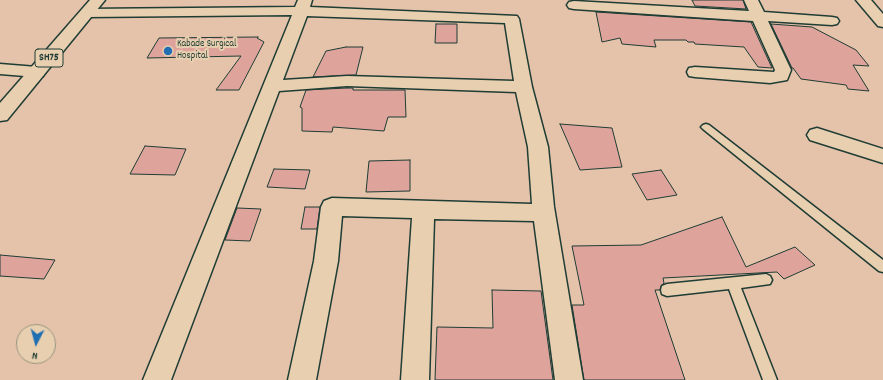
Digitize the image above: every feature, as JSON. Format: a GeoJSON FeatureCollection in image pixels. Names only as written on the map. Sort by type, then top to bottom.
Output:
{"type":"FeatureCollection","features":[{"type":"Feature","properties":{"kind":"main road","name":"SH75"},"geometry":{"type":"LineString","coordinates":[[0,115],[92,6]]}},
{"type":"Feature","properties":{"kind":"street"},"geometry":{"type":"LineString","coordinates":[[695,72],[770,78],[781,76],[783,70],[751,0]]}},
{"type":"Feature","properties":{"kind":"street"},"geometry":{"type":"LineString","coordinates":[[863,0],[883,23]]}},
{"type":"Feature","properties":{"kind":"street"},"geometry":{"type":"LineString","coordinates":[[574,4],[832,21]]}},
{"type":"Feature","properties":{"kind":"street"},"geometry":{"type":"LineString","coordinates":[[92,6],[303,6],[512,19],[523,87],[538,147],[543,207],[569,380]]}},
{"type":"Feature","properties":{"kind":"street"},"geometry":{"type":"LineString","coordinates":[[157,380],[303,6]]}},
{"type":"Feature","properties":{"kind":"street"},"geometry":{"type":"LineString","coordinates":[[0,69],[37,72]]}},
{"type":"Feature","properties":{"kind":"street"},"geometry":{"type":"LineString","coordinates":[[272,86],[347,81],[523,87]]}},
{"type":"Feature","properties":{"kind":"street"},"geometry":{"type":"LineString","coordinates":[[817,135],[883,156]]}},
{"type":"Feature","properties":{"kind":"street"},"geometry":{"type":"LineString","coordinates":[[302,380],[326,260],[332,207],[541,213],[543,207]]}},
{"type":"Feature","properties":{"kind":"street"},"geometry":{"type":"LineString","coordinates":[[415,380],[423,209]]}},
{"type":"Feature","properties":{"kind":"lane"},"geometry":{"type":"LineString","coordinates":[[706,128],[883,267]]}},
{"type":"Feature","properties":{"kind":"lane"},"geometry":{"type":"LineString","coordinates":[[667,290],[766,280]]}},
{"type":"Feature","properties":{"kind":"lane"},"geometry":{"type":"LineString","coordinates":[[733,283],[770,380]]}},
{"type":"Feature","properties":{"kind":"building"},"geometry":{"type":"Polygon","coordinates":[[[692,0],[743,0],[746,9],[695,6],[692,0]]]}},
{"type":"Feature","properties":{"kind":"building"},"geometry":{"type":"Polygon","coordinates":[[[596,12],[751,22],[772,68],[758,67],[744,47],[695,44],[694,42],[688,42],[686,40],[654,40],[656,47],[622,44],[620,38],[602,42],[596,12]]]}},
{"type":"Feature","properties":{"kind":"building"},"geometry":{"type":"Polygon","coordinates":[[[436,24],[457,24],[457,43],[435,43],[436,24]]]}},
{"type":"Feature","properties":{"kind":"building"},"geometry":{"type":"Polygon","coordinates":[[[771,24],[812,27],[856,50],[869,66],[853,65],[869,91],[848,89],[846,85],[801,79],[792,68],[771,24]]]}},
{"type":"Feature","properties":{"kind":"building"},"geometry":{"type":"Polygon","coordinates":[[[258,37],[257,38],[264,42],[239,90],[216,90],[241,56],[147,58],[159,38],[258,37]]]}},
{"type":"Feature","properties":{"kind":"building"},"geometry":{"type":"Polygon","coordinates":[[[346,47],[363,47],[356,75],[313,77],[326,51],[346,47]]]}},
{"type":"Feature","properties":{"kind":"building"},"geometry":{"type":"Polygon","coordinates":[[[353,88],[353,90],[405,90],[406,117],[388,117],[384,131],[333,127],[332,132],[302,131],[302,108],[300,107],[306,90],[353,88]]]}},
{"type":"Feature","properties":{"kind":"building"},"geometry":{"type":"Polygon","coordinates":[[[560,124],[612,128],[622,167],[580,170],[560,124]]]}},
{"type":"Feature","properties":{"kind":"building"},"geometry":{"type":"Polygon","coordinates":[[[145,146],[186,149],[175,175],[130,174],[145,146]]]}},
{"type":"Feature","properties":{"kind":"building"},"geometry":{"type":"Polygon","coordinates":[[[410,160],[410,191],[366,192],[369,161],[410,160]]]}},
{"type":"Feature","properties":{"kind":"building"},"geometry":{"type":"Polygon","coordinates":[[[274,169],[310,170],[305,189],[267,187],[274,169]]]}},
{"type":"Feature","properties":{"kind":"building"},"geometry":{"type":"Polygon","coordinates":[[[661,170],[677,195],[647,200],[632,174],[661,170]]]}},
{"type":"Feature","properties":{"kind":"building"},"geometry":{"type":"Polygon","coordinates":[[[305,207],[320,207],[317,229],[301,229],[305,207]]]}},
{"type":"Feature","properties":{"kind":"building"},"geometry":{"type":"Polygon","coordinates":[[[237,208],[261,209],[250,241],[225,240],[237,208]]]}},
{"type":"Feature","properties":{"kind":"building"},"geometry":{"type":"Polygon","coordinates":[[[722,217],[746,267],[795,247],[815,265],[784,279],[777,272],[663,278],[664,283],[660,290],[655,290],[685,380],[584,380],[572,305],[584,305],[572,246],[641,245],[722,217]]]}},
{"type":"Feature","properties":{"kind":"building"},"geometry":{"type":"Polygon","coordinates":[[[0,255],[55,260],[44,279],[0,276],[0,255]]]}},
{"type":"Feature","properties":{"kind":"building"},"geometry":{"type":"Polygon","coordinates":[[[492,290],[541,291],[553,380],[435,380],[437,327],[493,328],[492,290]]]}},
{"type":"Feature","properties":{"kind":"place","name":"Kabade Surgical Hospital"},"geometry":{"type":"Point","coordinates":[168,51]}}]}
